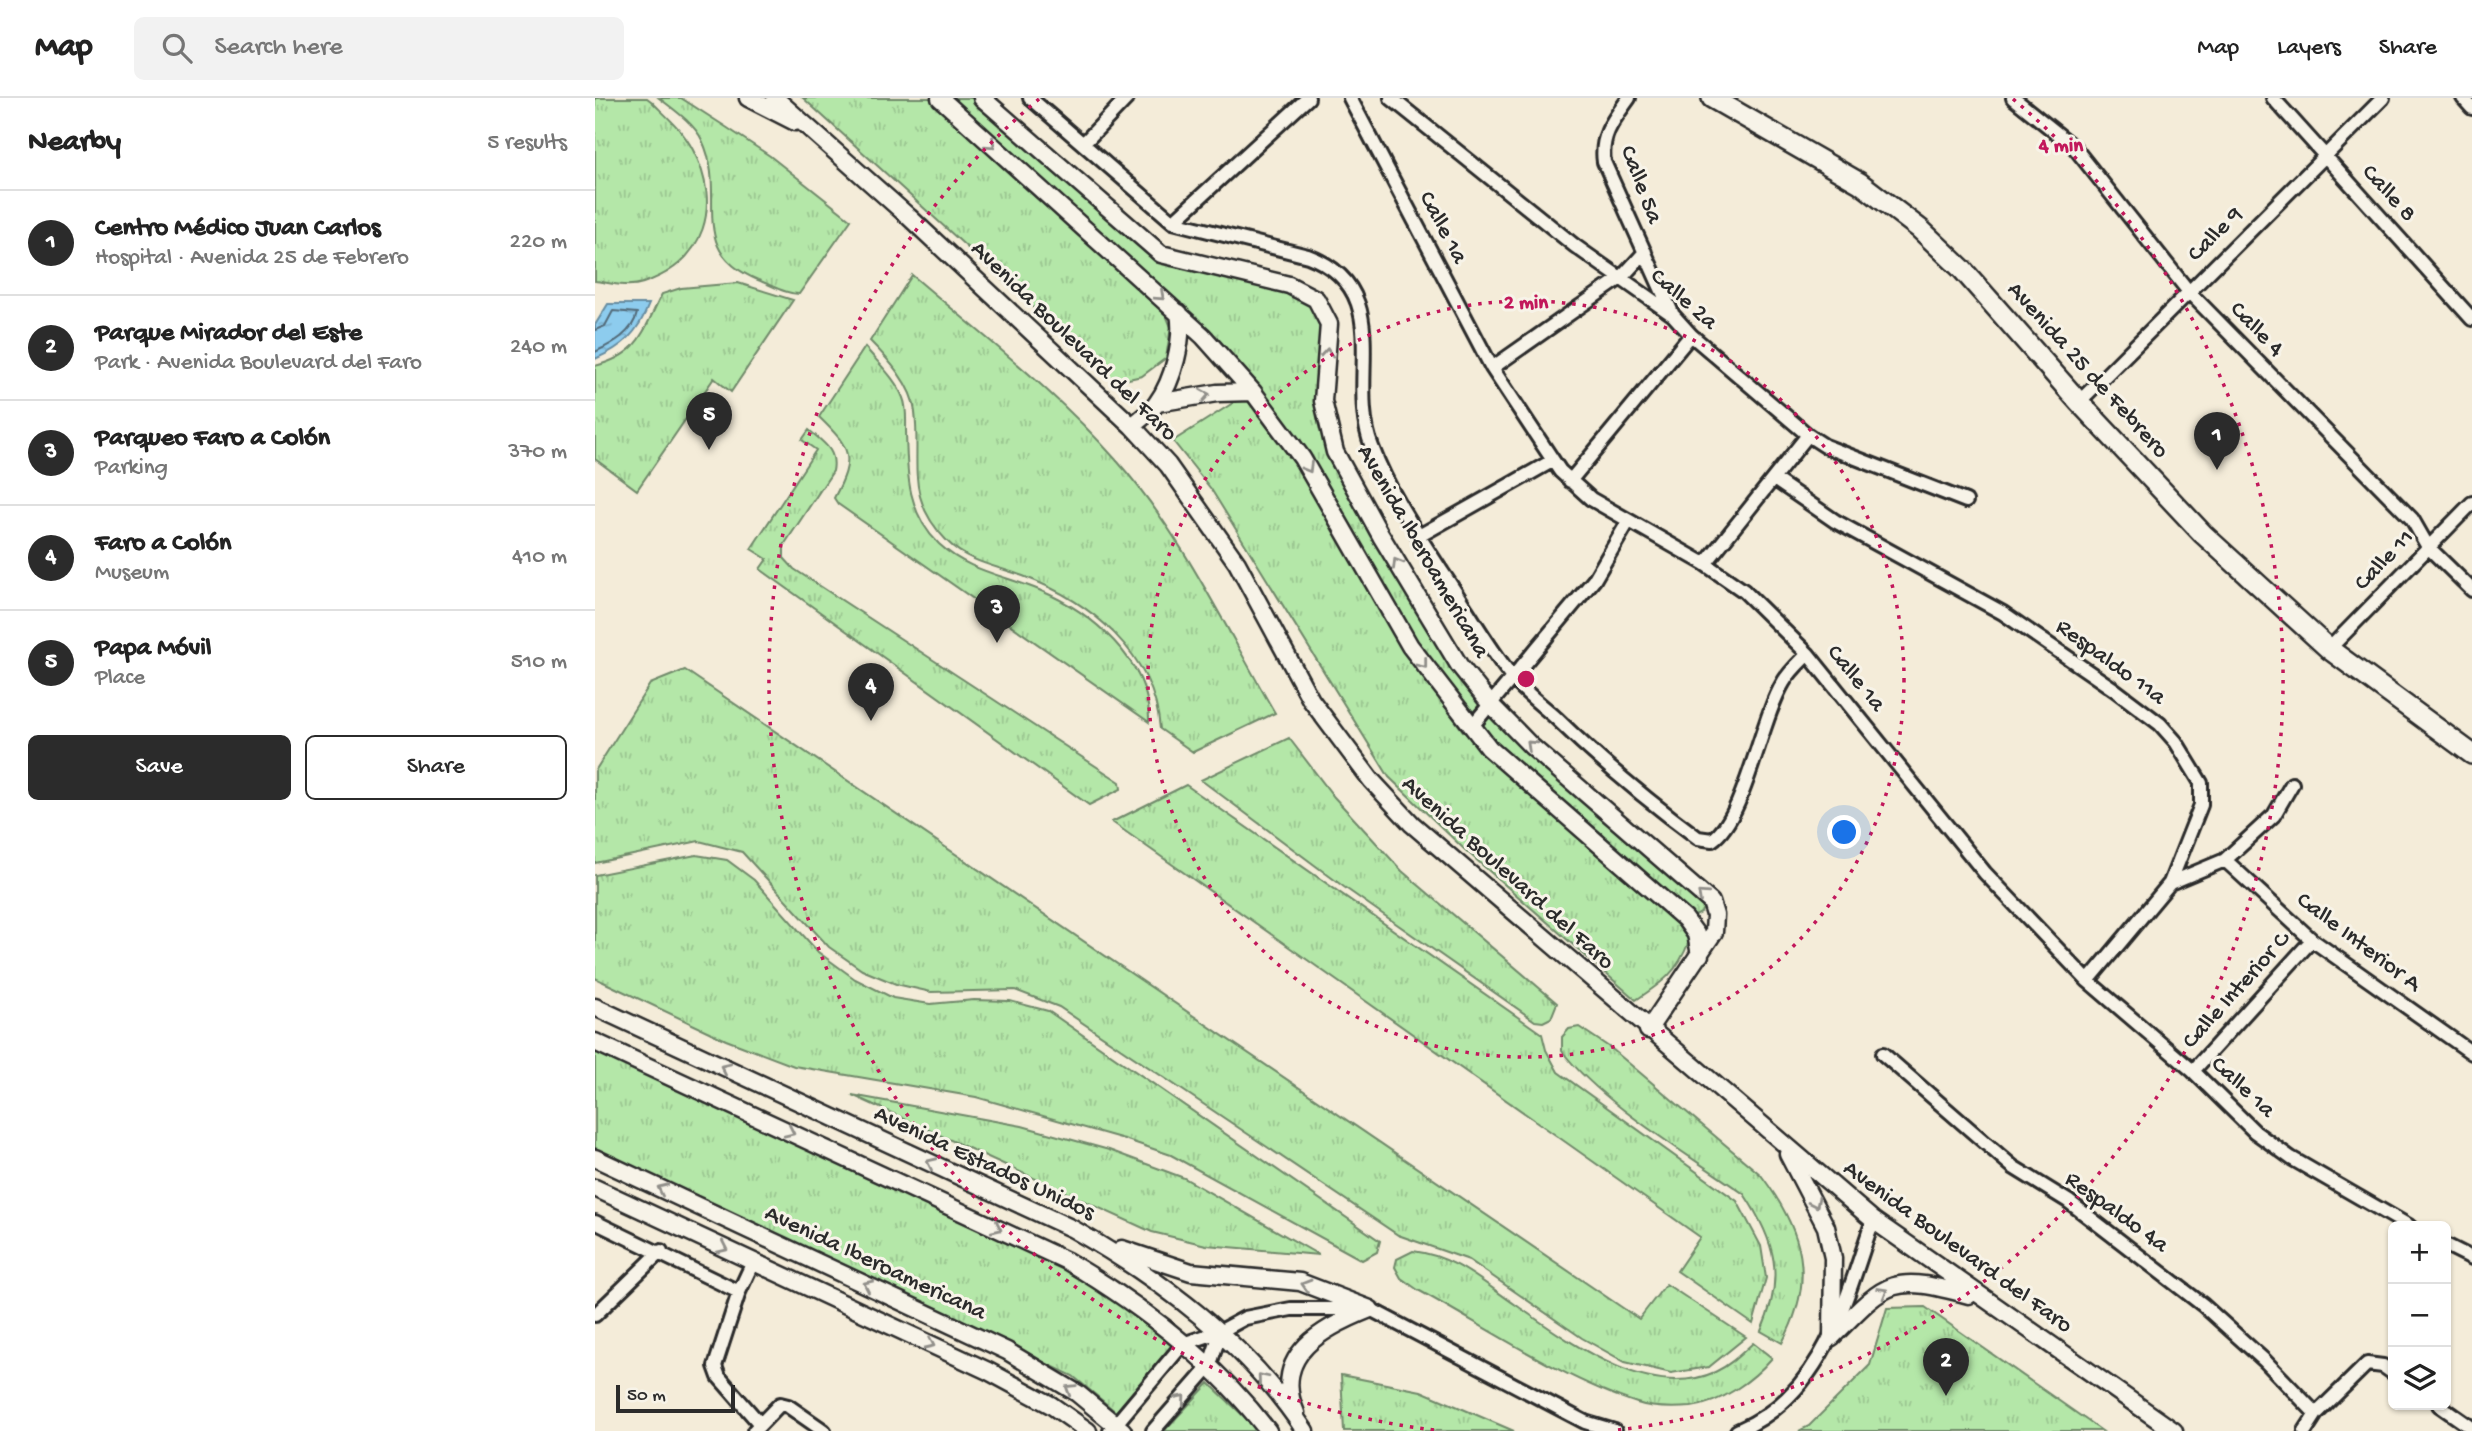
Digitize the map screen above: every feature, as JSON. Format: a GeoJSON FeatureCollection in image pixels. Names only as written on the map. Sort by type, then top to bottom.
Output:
{"type":"FeatureCollection","features":[{"type":"Feature","properties":{"kind":"main road","name":"Avenida 25 de Febrero"},"geometry":{"type":"LineString","coordinates":[[1712,98],[1860,183],[1920,229],[1962,269],[2079,402],[2203,534],[2329,649],[2472,754]]}},
{"type":"Feature","properties":{"kind":"street","name":"Avenida Boulevard del Faro"},"geometry":{"type":"LineString","coordinates":[[748,98],[774,114],[803,125]]}},
{"type":"Feature","properties":{"kind":"street","name":"Avenida Boulevard del Faro"},"geometry":{"type":"LineString","coordinates":[[775,98],[909,217],[1132,426],[1168,465],[1237,563],[1311,700],[1371,780],[1412,824],[1873,1220],[1979,1298],[2174,1431]]}},
{"type":"Feature","properties":{"kind":"street"},"geometry":{"type":"LineString","coordinates":[[940,98],[1179,313],[1253,392],[1302,458],[1410,646],[1489,748],[1685,919],[1696,934],[1700,955]]}},
{"type":"Feature","properties":{"kind":"street","name":"Avenida Iberoamericana"},"geometry":{"type":"LineString","coordinates":[[982,98],[1161,254],[1289,285],[1316,299],[1329,324],[1323,401],[1335,452],[1381,536],[1459,665],[1491,705],[1531,746],[1711,902],[1715,915],[1714,932],[1649,1030]]}},
{"type":"Feature","properties":{"kind":"street"},"geometry":{"type":"LineString","coordinates":[[1030,98],[1173,222],[1315,259],[1337,273],[1350,289],[1365,325],[1363,421],[1386,482],[1419,536],[1514,678],[1594,755],[1692,834],[1707,841],[1719,834],[1741,795],[1758,742],[1783,682],[1808,654]]}},
{"type":"Feature","properties":{"kind":"street"},"geometry":{"type":"LineString","coordinates":[[1083,144],[1127,98]]}},
{"type":"Feature","properties":{"kind":"street"},"geometry":{"type":"LineString","coordinates":[[1173,222],[1308,98]]}},
{"type":"Feature","properties":{"kind":"street","name":"Calle 1a"},"geometry":{"type":"LineString","coordinates":[[1350,98],[1492,369],[1552,461],[1570,481],[1591,499],[1705,564],[1744,591],[1808,654],[1985,873],[2088,981],[2193,1071],[2255,1132],[2291,1158],[2400,1221]]}},
{"type":"Feature","properties":{"kind":"street","name":"Calle 2a"},"geometry":{"type":"LineString","coordinates":[[1391,98],[1575,246],[1673,315],[1691,335],[1808,435],[1825,446],[1966,501]]}},
{"type":"Feature","properties":{"kind":"street","name":"Calle 5a"},"geometry":{"type":"LineString","coordinates":[[1629,98],[1609,126],[1601,146],[1604,162],[1673,315]]}},
{"type":"Feature","properties":{"kind":"street","name":"Calle 4"},"geometry":{"type":"LineString","coordinates":[[2013,98],[2074,147],[2189,292],[2412,519],[2428,547],[2472,590]]}},
{"type":"Feature","properties":{"kind":"street","name":"Calle 8"},"geometry":{"type":"LineString","coordinates":[[2273,98],[2472,319]]}},
{"type":"Feature","properties":{"kind":"street","name":"Calle 9"},"geometry":{"type":"LineString","coordinates":[[2079,402],[2382,98]]}},
{"type":"Feature","properties":{"kind":"street"},"geometry":{"type":"LineString","coordinates":[[2463,98],[2472,108]]}},
{"type":"Feature","properties":{"kind":"street","name":"Calle 5a"},"geometry":{"type":"LineString","coordinates":[[1492,369],[1622,277],[1645,252]]}},
{"type":"Feature","properties":{"kind":"street"},"geometry":{"type":"LineString","coordinates":[[1132,426],[1157,403],[1179,351],[1182,332],[1179,313]]}},
{"type":"Feature","properties":{"kind":"street"},"geometry":{"type":"LineString","coordinates":[[1570,481],[1691,335]]}},
{"type":"Feature","properties":{"kind":"street"},"geometry":{"type":"LineString","coordinates":[[1157,403],[1217,393],[1253,392]]}},
{"type":"Feature","properties":{"kind":"street"},"geometry":{"type":"LineString","coordinates":[[1705,564],[1808,435]]}},
{"type":"Feature","properties":{"kind":"street"},"geometry":{"type":"LineString","coordinates":[[1419,536],[1552,461]]}},
{"type":"Feature","properties":{"kind":"street","name":"Respaldo 11a"},"geometry":{"type":"LineString","coordinates":[[1773,480],[1835,521],[2003,613],[2160,723],[2176,742],[2201,783],[2201,805],[2170,883],[2088,981]]}},
{"type":"Feature","properties":{"kind":"street","name":"Calle 11"},"geometry":{"type":"LineString","coordinates":[[2329,649],[2472,503]]}},
{"type":"Feature","properties":{"kind":"street"},"geometry":{"type":"LineString","coordinates":[[1472,726],[1594,580],[1628,522]]}},
{"type":"Feature","properties":{"kind":"street"},"geometry":{"type":"LineString","coordinates":[[2170,883],[2225,860],[2274,815],[2292,784]]}},
{"type":"Feature","properties":{"kind":"street","name":"Calle Interior A"},"geometry":{"type":"LineString","coordinates":[[2225,860],[2312,940],[2472,1053]]}},
{"type":"Feature","properties":{"kind":"street","name":"Calle Interior C"},"geometry":{"type":"LineString","coordinates":[[2193,1071],[2312,940]]}},
{"type":"Feature","properties":{"kind":"street","name":"Avenida Estados Unidos"},"geometry":{"type":"LineString","coordinates":[[595,1007],[1073,1229],[1128,1260],[1221,1331],[1303,1428]]}},
{"type":"Feature","properties":{"kind":"street"},"geometry":{"type":"LineString","coordinates":[[595,1042],[1067,1261],[1105,1283],[1183,1344],[1209,1367],[1268,1431]]}},
{"type":"Feature","properties":{"kind":"street","name":"Respaldo 4a"},"geometry":{"type":"LineString","coordinates":[[1883,1054],[2013,1167],[2068,1201],[2203,1305],[2265,1361],[2316,1414]]}},
{"type":"Feature","properties":{"kind":"street"},"geometry":{"type":"LineString","coordinates":[[1782,1143],[1826,1227],[1832,1258],[1832,1337]]}},
{"type":"Feature","properties":{"kind":"street","name":"Avenida Iberoamericana"},"geometry":{"type":"LineString","coordinates":[[595,1158],[1007,1351],[1077,1392],[1116,1429]]}},
{"type":"Feature","properties":{"kind":"street","name":"Avenida Iberoamericana"},"geometry":{"type":"LineString","coordinates":[[595,1188],[988,1371],[1051,1405],[1088,1431]]}},
{"type":"Feature","properties":{"kind":"street"},"geometry":{"type":"LineString","coordinates":[[1832,1337],[1873,1220]]}},
{"type":"Feature","properties":{"kind":"street"},"geometry":{"type":"LineString","coordinates":[[595,1222],[661,1251],[740,1292]]}},
{"type":"Feature","properties":{"kind":"street"},"geometry":{"type":"LineString","coordinates":[[1073,1229],[1162,1265],[1191,1272],[1300,1282],[1370,1309],[1585,1422],[1615,1431]]}},
{"type":"Feature","properties":{"kind":"street"},"geometry":{"type":"LineString","coordinates":[[2451,1248],[2472,1258]]}},
{"type":"Feature","properties":{"kind":"street"},"geometry":{"type":"LineString","coordinates":[[595,1315],[661,1251]]}},
{"type":"Feature","properties":{"kind":"street"},"geometry":{"type":"LineString","coordinates":[[753,1262],[740,1292],[716,1369],[757,1428],[780,1404],[788,1406],[824,1431]]}},
{"type":"Feature","properties":{"kind":"street"},"geometry":{"type":"LineString","coordinates":[[1737,1431],[1754,1424],[1787,1401],[1832,1337],[1877,1293],[1898,1283],[1920,1282],[1979,1298]]}},
{"type":"Feature","properties":{"kind":"street"},"geometry":{"type":"LineString","coordinates":[[1116,1429],[1183,1344],[1221,1331],[1245,1318],[1291,1309],[1370,1309]]}},
{"type":"Feature","properties":{"kind":"street"},"geometry":{"type":"LineString","coordinates":[[1303,1428],[1289,1388],[1290,1371],[1306,1344],[1329,1326],[1370,1309]]}},
{"type":"Feature","properties":{"kind":"street"},"geometry":{"type":"LineString","coordinates":[[1153,1431],[1209,1367],[1221,1331]]}},
{"type":"Feature","properties":{"kind":"street"},"geometry":{"type":"LineString","coordinates":[[2305,1431],[2316,1414],[2367,1364],[2383,1366],[2388,1370]]}},
{"type":"Feature","properties":{"kind":"street"},"geometry":{"type":"LineString","coordinates":[[2446,1410],[2472,1428]]}},
{"type":"Feature","properties":{"kind":"green space"},"geometry":{"type":"Polygon","coordinates":[[[595,98],[647,98],[684,136],[702,171],[707,211],[703,229],[694,246],[681,261],[664,274],[643,283],[619,285],[595,281],[595,98]]]}},
{"type":"Feature","properties":{"kind":"green space"},"geometry":{"type":"Polygon","coordinates":[[[659,98],[681,98],[770,156],[851,220],[799,294],[783,291],[758,280],[735,267],[722,253],[715,237],[712,182],[702,140],[689,122],[659,98]]]}},
{"type":"Feature","properties":{"kind":"green space"},"geometry":{"type":"Polygon","coordinates":[[[803,98],[930,98],[1164,310],[1171,327],[1166,358],[1142,376],[1115,382],[803,98]]]}},
{"type":"Feature","properties":{"kind":"green space"},"geometry":{"type":"Polygon","coordinates":[[[946,98],[977,98],[1161,258],[1288,288],[1314,302],[1325,327],[1334,459],[1457,667],[1704,905],[1701,913],[1691,918],[1490,744],[1408,634],[1255,389],[946,98]]]}},
{"type":"Feature","properties":{"kind":"green space"},"geometry":{"type":"Polygon","coordinates":[[[912,275],[1070,411],[1117,461],[1183,551],[1275,713],[1193,752],[1160,729],[1155,702],[1132,654],[1094,615],[1048,587],[982,563],[947,541],[925,510],[920,495],[913,402],[898,373],[870,341],[912,275]]]}},
{"type":"Feature","properties":{"kind":"green space"},"geometry":{"type":"Polygon","coordinates":[[[738,283],[793,300],[731,392],[714,378],[637,490],[595,459],[595,366],[622,355],[631,348],[644,330],[662,294],[681,288],[738,283]]]}},
{"type":"Feature","properties":{"kind":"green space"},"geometry":{"type":"Polygon","coordinates":[[[865,347],[891,378],[904,402],[908,476],[914,505],[928,532],[939,544],[962,560],[1058,599],[1097,625],[1129,659],[1140,679],[1147,700],[1149,722],[838,504],[834,498],[845,472],[847,454],[838,437],[819,417],[865,347]]]}},
{"type":"Feature","properties":{"kind":"green space"},"geometry":{"type":"Polygon","coordinates":[[[1244,396],[1299,469],[1405,652],[1463,731],[1676,923],[1689,941],[1675,969],[1654,988],[1636,1000],[1463,848],[1389,777],[1211,489],[1173,441],[1244,396]]]}},
{"type":"Feature","properties":{"kind":"green space"},"geometry":{"type":"Polygon","coordinates":[[[809,430],[831,452],[833,471],[784,545],[784,558],[794,569],[1120,782],[1121,789],[1089,805],[760,569],[767,559],[751,549],[816,450],[802,440],[809,430]]]}},
{"type":"Feature","properties":{"kind":"green space"},"geometry":{"type":"Polygon","coordinates":[[[685,670],[1639,1319],[1666,1284],[1746,1337],[1709,1367],[1671,1373],[1625,1362],[1582,1338],[1469,1260],[1398,1235],[1059,1007],[1015,990],[931,992],[896,984],[862,970],[829,947],[742,852],[699,841],[595,863],[595,771],[650,684],[685,670]]]}},
{"type":"Feature","properties":{"kind":"green space"},"geometry":{"type":"Polygon","coordinates":[[[1289,738],[1334,797],[1402,871],[1557,1003],[1551,1018],[1543,1022],[1535,1021],[1344,887],[1201,780],[1289,738]]]}},
{"type":"Feature","properties":{"kind":"green space"},"geometry":{"type":"Polygon","coordinates":[[[1186,785],[1542,1034],[1546,1050],[1558,1072],[1737,1201],[1761,1246],[1766,1278],[1753,1324],[1677,1271],[1700,1237],[1112,822],[1186,785]]]}},
{"type":"Feature","properties":{"kind":"green space"},"geometry":{"type":"Polygon","coordinates":[[[696,855],[727,860],[754,880],[818,952],[855,979],[893,998],[930,1004],[974,1000],[1010,1001],[1048,1011],[1380,1241],[1377,1252],[1362,1260],[1171,1155],[976,1097],[794,1066],[726,1040],[595,978],[595,875],[696,855]]]}},
{"type":"Feature","properties":{"kind":"green space"},"geometry":{"type":"Polygon","coordinates":[[[1579,1027],[1612,1049],[1761,1175],[1775,1196],[1795,1236],[1802,1276],[1793,1320],[1782,1343],[1761,1331],[1773,1294],[1775,1277],[1770,1244],[1755,1211],[1744,1194],[1622,1109],[1579,1071],[1562,1051],[1562,1037],[1569,1029],[1579,1027]]]}},
{"type":"Feature","properties":{"kind":"green space"},"geometry":{"type":"Polygon","coordinates":[[[595,1050],[1088,1279],[1172,1346],[1116,1412],[1073,1376],[595,1150],[595,1050]]]}},
{"type":"Feature","properties":{"kind":"green space"},"geometry":{"type":"Polygon","coordinates":[[[852,1095],[1022,1126],[1109,1150],[1184,1178],[1319,1255],[1206,1245],[1152,1232],[852,1095]]]}},
{"type":"Feature","properties":{"kind":"green space"},"geometry":{"type":"Polygon","coordinates":[[[1413,1251],[1455,1264],[1584,1350],[1636,1373],[1663,1379],[1689,1379],[1715,1372],[1753,1343],[1772,1358],[1736,1389],[1703,1405],[1671,1407],[1637,1403],[1554,1367],[1418,1290],[1401,1278],[1395,1267],[1397,1259],[1413,1251]]]}},
{"type":"Feature","properties":{"kind":"green space"},"geometry":{"type":"Polygon","coordinates":[[[1925,1307],[2102,1431],[1799,1431],[1809,1426],[1870,1365],[1887,1308],[1925,1307]]]}},
{"type":"Feature","properties":{"kind":"green space"},"geometry":{"type":"Polygon","coordinates":[[[1341,1375],[1421,1391],[1514,1431],[1344,1431],[1341,1375]]]}},
{"type":"Feature","properties":{"kind":"green space"},"geometry":{"type":"Polygon","coordinates":[[[1209,1383],[1259,1431],[1164,1431],[1209,1383]]]}},
{"type":"Feature","properties":{"kind":"water"},"geometry":{"type":"Polygon","coordinates":[[[608,304],[649,304],[640,323],[628,338],[595,359],[595,325],[608,304]]]}},
{"type":"Feature","properties":{"kind":"place","name":"Papa Móvil"},"geometry":{"type":"Point","coordinates":[709,450]}},
{"type":"Feature","properties":{"kind":"place","name":"Centro Médico Juan Carlos"},"geometry":{"type":"Point","coordinates":[2217,470]}},
{"type":"Feature","properties":{"kind":"place","name":"Parqueo Faro a Colón"},"geometry":{"type":"Point","coordinates":[997,643]}},
{"type":"Feature","properties":{"kind":"place","name":"Faro a Colón"},"geometry":{"type":"Point","coordinates":[871,721]}},
{"type":"Feature","properties":{"kind":"place","name":"Parque Mirador del Este"},"geometry":{"type":"Point","coordinates":[1946,1396]}}]}
